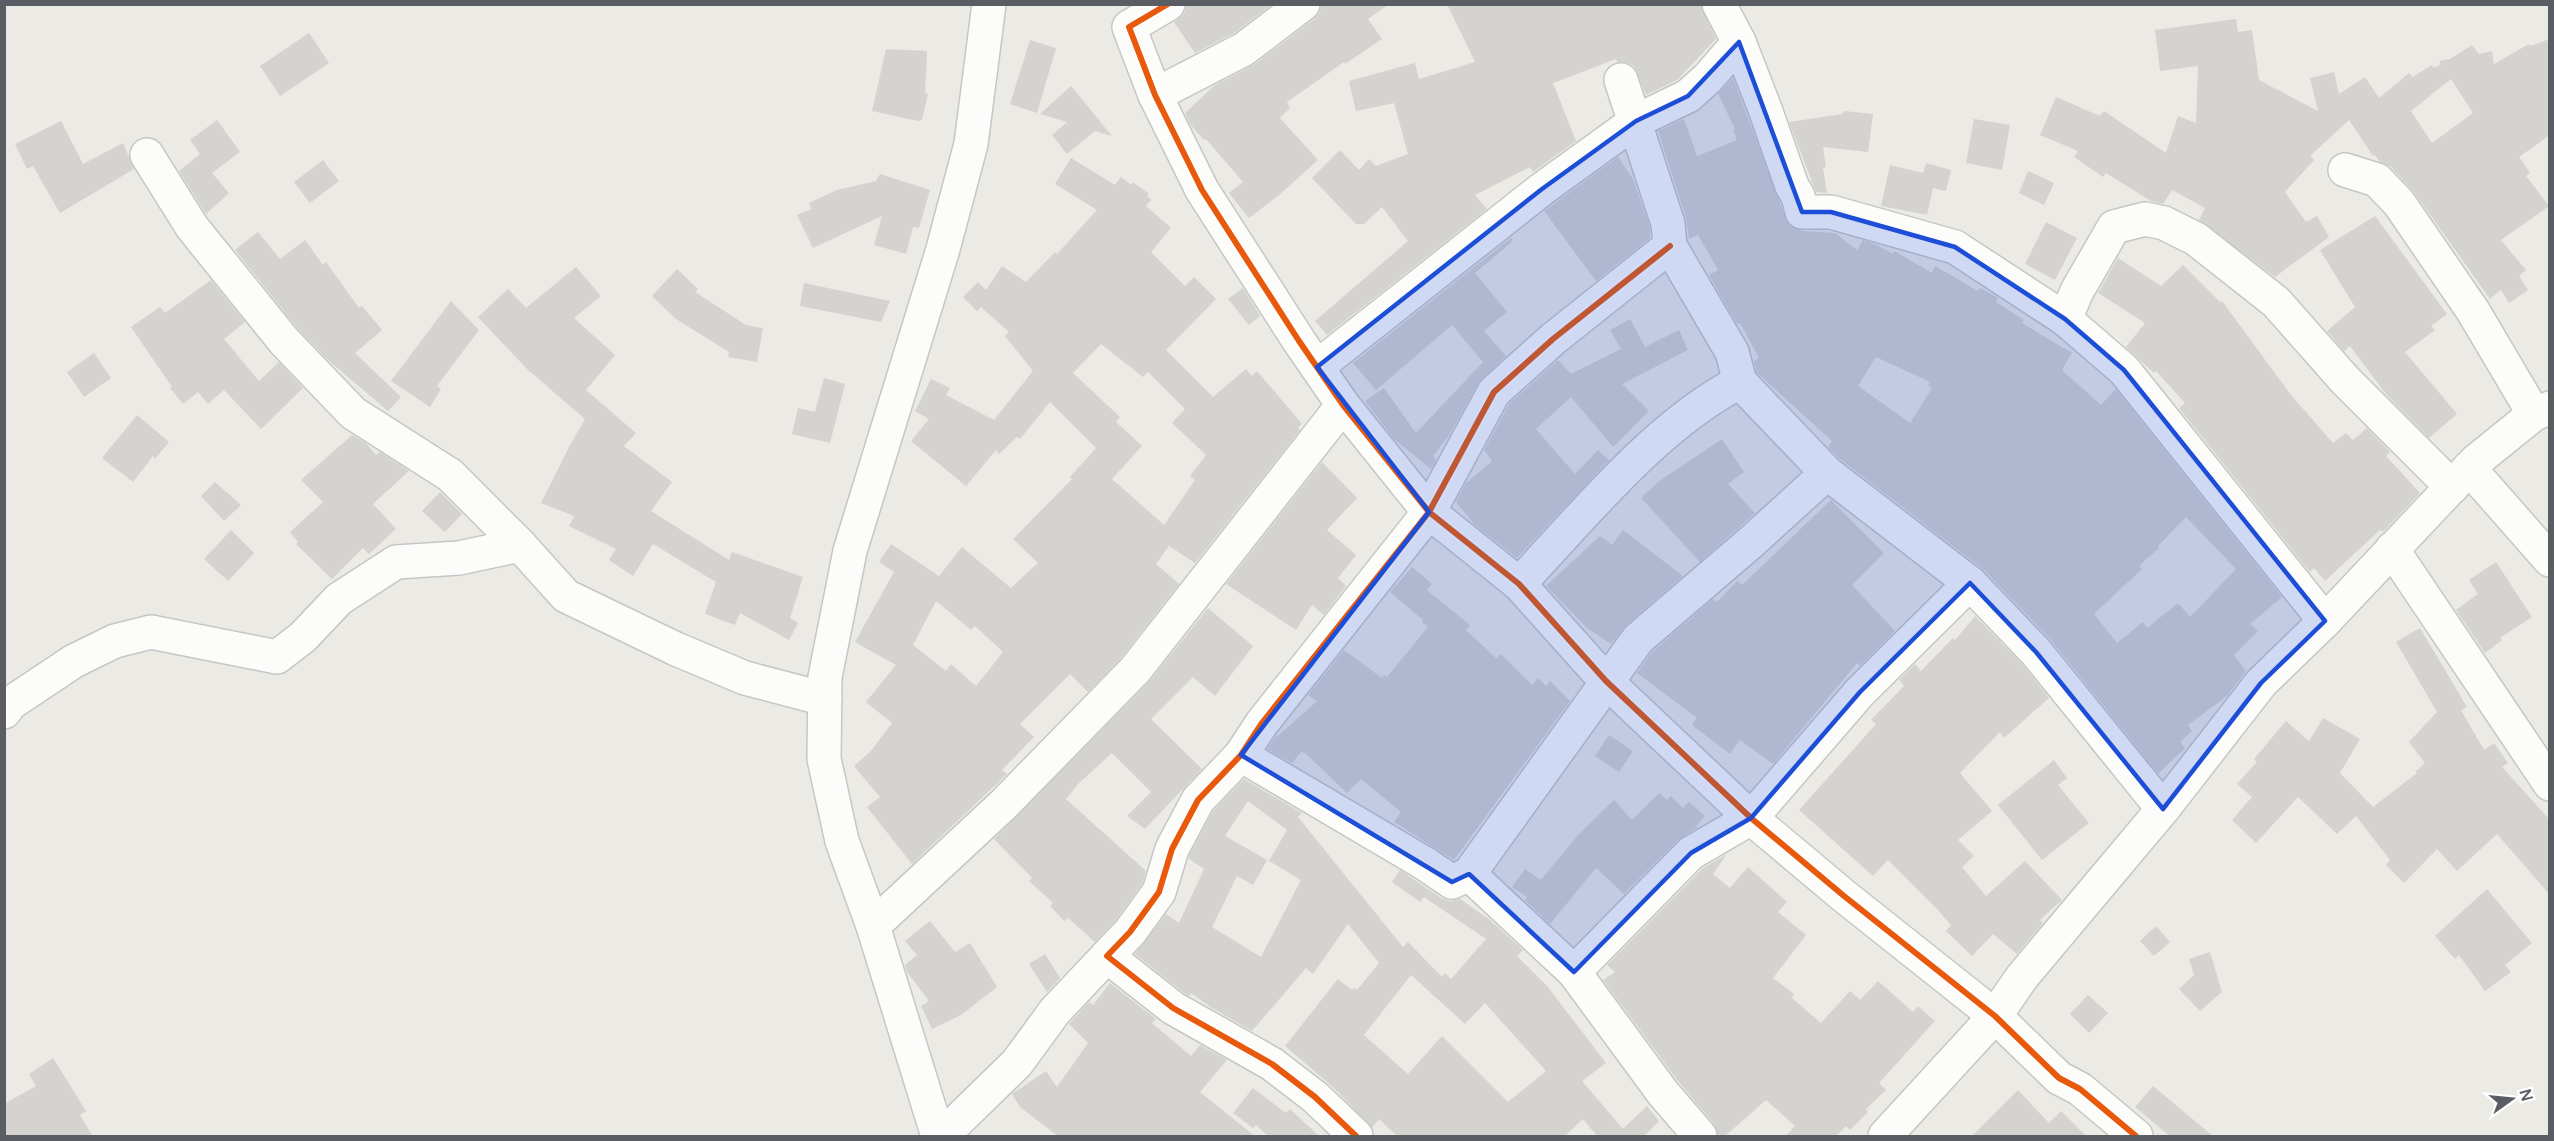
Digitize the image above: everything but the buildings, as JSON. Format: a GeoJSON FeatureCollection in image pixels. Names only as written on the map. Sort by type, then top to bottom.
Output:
{"type":"FeatureCollection","features":[{"type":"Feature","properties":{"kind":"street"},"geometry":{"type":"LineString","coordinates":[[989,4],[971,144],[943,249],[850,551],[825,677],[824,759],[842,841],[873,926],[940,1137],[964,1117],[1017,1063],[1055,1011],[1130,932],[1159,892],[1172,849],[1198,800],[1241,755],[1262,723],[1429,512],[1494,392],[1553,339],[1670,246]]}},
{"type":"Feature","properties":{"kind":"street"},"geometry":{"type":"LineString","coordinates":[[1168,4],[1125,16],[1155,95],[1202,190],[1343,405],[1429,512],[1519,584],[1606,681],[1751,818],[1844,896],[1995,1016],[2059,1078],[2080,1089],[2128,1132]]}},
{"type":"Feature","properties":{"kind":"street"},"geometry":{"type":"LineString","coordinates":[[1155,95],[1244,49],[1303,4]]}},
{"type":"Feature","properties":{"kind":"street"},"geometry":{"type":"LineString","coordinates":[[1719,4],[1739,42],[1791,186],[1798,196],[1802,212],[1831,212],[1955,247],[2066,319],[2124,370],[2325,621]]}},
{"type":"Feature","properties":{"kind":"street"},"geometry":{"type":"LineString","coordinates":[[1317,367],[1542,189],[1636,121],[1688,96],[1708,78],[1739,42]]}},
{"type":"Feature","properties":{"kind":"street"},"geometry":{"type":"LineString","coordinates":[[1621,80],[1668,224],[1670,246],[1732,352],[1740,382],[1827,473],[1970,583],[2036,652],[2163,810]]}},
{"type":"Feature","properties":{"kind":"street"},"geometry":{"type":"LineString","coordinates":[[147,155],[192,227],[284,341],[314,373],[353,413],[450,475],[520,545],[566,596],[676,649],[745,678],[825,699]]}},
{"type":"Feature","properties":{"kind":"street"},"geometry":{"type":"LineString","coordinates":[[1885,1137],[1995,1016],[2022,977],[2163,810],[2261,683],[2325,621],[2461,477],[2542,411],[2399,203],[2377,180],[2345,170]]}},
{"type":"Feature","properties":{"kind":"street"},"geometry":{"type":"LineString","coordinates":[[2066,319],[2077,291],[2114,227],[2145,219],[2164,223],[2196,239],[2276,302],[2345,380],[2461,477],[2550,560]]}},
{"type":"Feature","properties":{"kind":"street"},"geometry":{"type":"LineString","coordinates":[[1519,584],[1633,462],[1712,396],[1740,382]]}},
{"type":"Feature","properties":{"kind":"street"},"geometry":{"type":"LineString","coordinates":[[873,926],[1004,804],[1135,670],[1343,405]]}},
{"type":"Feature","properties":{"kind":"street"},"geometry":{"type":"LineString","coordinates":[[1241,755],[1424,862],[1452,882],[1469,874],[1638,639],[1827,473]]}},
{"type":"Feature","properties":{"kind":"street"},"geometry":{"type":"LineString","coordinates":[[4,712],[11,703],[74,661],[115,641],[151,632],[277,657],[303,638],[339,599],[396,562],[459,558],[520,545]]}},
{"type":"Feature","properties":{"kind":"street"},"geometry":{"type":"LineString","coordinates":[[2392,549],[2550,784]]}},
{"type":"Feature","properties":{"kind":"street"},"geometry":{"type":"LineString","coordinates":[[1574,972],[1690,853],[1751,818],[1860,692],[1970,583]]}},
{"type":"Feature","properties":{"kind":"street"},"geometry":{"type":"LineString","coordinates":[[1469,874],[1574,972],[1663,1093],[1700,1137]]}},
{"type":"Feature","properties":{"kind":"street"},"geometry":{"type":"LineString","coordinates":[[1107,956],[1173,1008],[1272,1064],[1315,1097],[1356,1137]]}},
{"type":"Feature","properties":{"kind":"highlighted area"},"geometry":{"type":"Polygon","coordinates":[[[1739,42],[1802,212],[1831,212],[1955,247],[2065,319],[2124,370],[2325,621],[2261,683],[2163,809],[2036,652],[1970,583],[1860,692],[1751,818],[1691,853],[1574,972],[1469,874],[1452,882],[1241,755],[1429,512],[1317,367],[1542,189],[1636,121],[1688,96],[1739,42]]]}},
{"type":"Feature","properties":{"kind":"cycle path"},"geometry":{"type":"LineString","coordinates":[[1168,4],[1129,27],[1155,95],[1202,190],[1343,405],[1429,512],[1519,584],[1606,681],[1751,818],[1844,896],[1995,1016],[2059,1078],[2080,1089],[2136,1136]]}},
{"type":"Feature","properties":{"kind":"cycle path"},"geometry":{"type":"LineString","coordinates":[[1356,1136],[1315,1097],[1272,1064],[1173,1008],[1107,956],[1130,932],[1159,892],[1172,849],[1198,800],[1241,755],[1262,723],[1429,512],[1494,392],[1553,339],[1670,246]]}}]}
